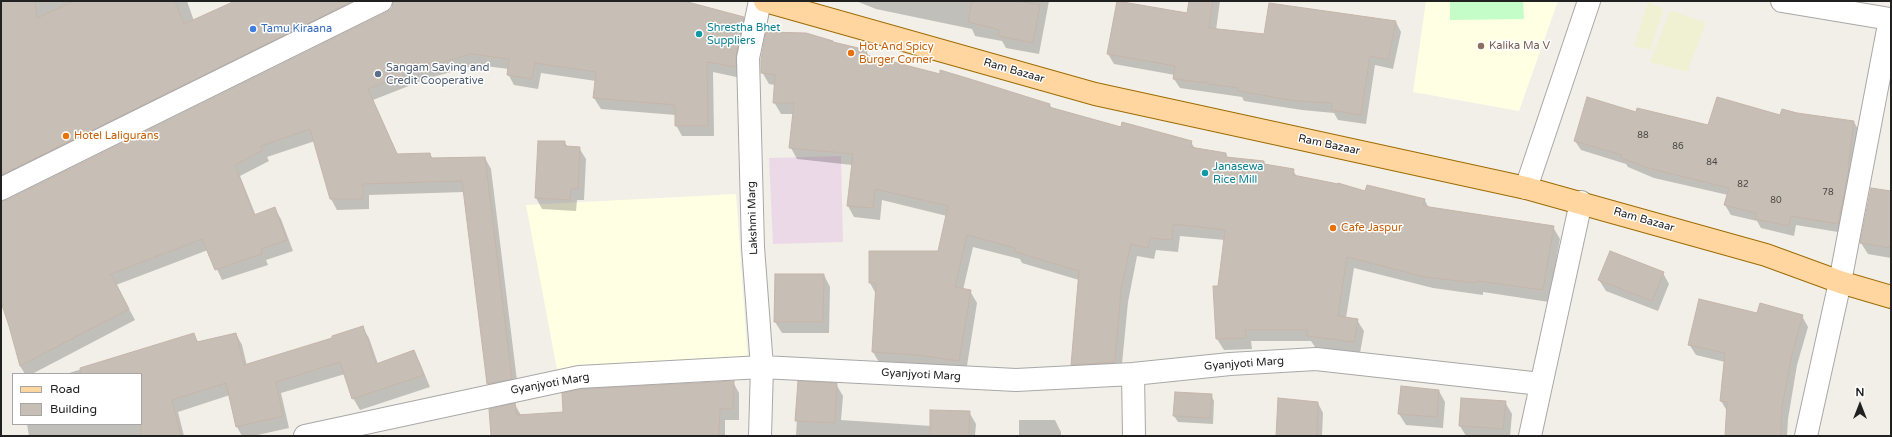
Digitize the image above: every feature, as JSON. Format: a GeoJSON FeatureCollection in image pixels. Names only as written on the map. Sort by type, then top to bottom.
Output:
{"type":"FeatureCollection","features":[{"type":"Feature","properties":{"kind":"main road","name":"Ram Bazaar"},"geometry":{"type":"LineString","coordinates":[[765,1],[1096,94],[1526,188],[1581,202],[1766,255],[1840,282],[1891,296]]}},
{"type":"Feature","properties":{"kind":"street"},"geometry":{"type":"LineString","coordinates":[[1,189],[381,1]]}},
{"type":"Feature","properties":{"kind":"street","name":"Lakshmi Marg"},"geometry":{"type":"LineString","coordinates":[[760,1],[748,58],[753,247],[762,367],[760,436]]}},
{"type":"Feature","properties":{"kind":"street"},"geometry":{"type":"LineString","coordinates":[[1526,188],[1589,1]]}},
{"type":"Feature","properties":{"kind":"street"},"geometry":{"type":"LineString","coordinates":[[1782,1],[1890,19],[1840,282],[1806,436]]}},
{"type":"Feature","properties":{"kind":"street"},"geometry":{"type":"LineString","coordinates":[[1530,436],[1581,202]]}},
{"type":"Feature","properties":{"kind":"street","name":"Gyanjyoti Marg"},"geometry":{"type":"LineString","coordinates":[[304,436],[579,377],[762,367],[1016,380],[1133,374],[1230,364],[1316,359],[1541,384]]}},
{"type":"Feature","properties":{"kind":"street"},"geometry":{"type":"LineString","coordinates":[[1133,374],[1134,436]]}},
{"type":"Feature","properties":{"kind":"shaded area","name":"Kalika Ma V"},"geometry":{"type":"Polygon","coordinates":[[[1426,1],[1558,1],[1519,111],[1413,92],[1426,1]]]}},
{"type":"Feature","properties":{"kind":"shaded area"},"geometry":{"type":"Polygon","coordinates":[[[1648,2],[1664,9],[1650,50],[1634,46],[1648,2]]]}},
{"type":"Feature","properties":{"kind":"shaded area"},"geometry":{"type":"Polygon","coordinates":[[[1670,10],[1706,23],[1687,72],[1650,62],[1670,10]]]}},
{"type":"Feature","properties":{"kind":"shaded area"},"geometry":{"type":"Polygon","coordinates":[[[841,156],[843,242],[773,244],[769,158],[841,156]]]}},
{"type":"Feature","properties":{"kind":"shaded area"},"geometry":{"type":"Polygon","coordinates":[[[736,194],[748,363],[558,375],[526,205],[736,194]]]}},
{"type":"Feature","properties":{"kind":"green space"},"geometry":{"type":"Polygon","coordinates":[[[1450,1],[1523,1],[1524,19],[1450,20],[1450,1]]]}},
{"type":"Feature","properties":{"kind":"building"},"geometry":{"type":"Polygon","coordinates":[[[1,1],[35,1],[37,18],[74,1],[175,1],[184,24],[235,1],[353,1],[1,175],[1,1]]]}},
{"type":"Feature","properties":{"kind":"building"},"geometry":{"type":"Polygon","coordinates":[[[393,1],[684,1],[744,17],[736,56],[736,67],[707,62],[708,126],[675,126],[675,105],[593,98],[596,72],[535,63],[532,79],[507,75],[509,59],[471,54],[422,68],[368,89],[397,154],[430,153],[431,158],[485,157],[512,379],[487,384],[462,181],[363,184],[363,199],[330,199],[310,129],[261,146],[263,150],[235,165],[254,215],[275,207],[287,240],[261,249],[262,254],[215,270],[202,239],[111,274],[129,309],[20,366],[1,302],[1,201],[7,200],[387,12],[392,8],[393,1]]]}},
{"type":"Feature","properties":{"kind":"building"},"geometry":{"type":"Polygon","coordinates":[[[972,1],[1017,1],[1040,5],[1033,43],[998,36],[999,31],[997,29],[968,22],[972,1]]]}},
{"type":"Feature","properties":{"kind":"building"},"geometry":{"type":"Polygon","coordinates":[[[1117,1],[1187,13],[1189,1],[1213,1],[1209,28],[1264,34],[1269,3],[1396,21],[1388,60],[1370,56],[1361,115],[1331,110],[1332,103],[1296,101],[1238,91],[1238,88],[1173,79],[1175,66],[1107,54],[1117,1]]]}},
{"type":"Feature","properties":{"kind":"building"},"geometry":{"type":"Polygon","coordinates":[[[766,32],[806,33],[833,42],[867,50],[866,55],[940,74],[940,70],[970,79],[1050,104],[1049,107],[1121,127],[1122,122],[1192,141],[1190,147],[1226,153],[1226,157],[1264,161],[1264,164],[1294,169],[1293,175],[1338,183],[1365,191],[1367,185],[1425,199],[1423,206],[1554,226],[1543,290],[1477,281],[1476,283],[1425,277],[1347,257],[1338,316],[1358,319],[1354,342],[1307,336],[1308,330],[1245,330],[1246,338],[1216,339],[1213,286],[1218,286],[1225,230],[1173,224],[1172,240],[1150,238],[1148,248],[1131,244],[1121,289],[1115,362],[1071,365],[1079,271],[1015,252],[1015,248],[967,235],[955,287],[971,290],[959,361],[918,355],[872,352],[876,283],[869,283],[869,251],[938,251],[948,206],[875,189],[873,208],[847,206],[853,154],[789,148],[794,103],[773,103],[775,75],[761,73],[761,59],[766,32]]]}},
{"type":"Feature","properties":{"kind":"building"},"geometry":{"type":"Polygon","coordinates":[[[1587,97],[1636,112],[1637,108],[1708,125],[1717,97],[1780,115],[1782,109],[1797,113],[1854,121],[1849,168],[1838,224],[1791,216],[1789,226],[1755,219],[1756,213],[1724,205],[1729,188],[1648,168],[1621,158],[1622,155],[1574,141],[1587,97]]]}},
{"type":"Feature","properties":{"kind":"building"},"geometry":{"type":"Polygon","coordinates":[[[538,141],[565,141],[565,146],[580,147],[578,189],[571,189],[570,200],[535,198],[538,141]]]}},
{"type":"Feature","properties":{"kind":"building"},"geometry":{"type":"Polygon","coordinates":[[[1871,188],[1891,191],[1891,248],[1860,243],[1871,188]]]}},
{"type":"Feature","properties":{"kind":"building"},"geometry":{"type":"Polygon","coordinates":[[[1610,251],[1664,272],[1652,301],[1598,280],[1610,251]]]}},
{"type":"Feature","properties":{"kind":"building"},"geometry":{"type":"Polygon","coordinates":[[[775,274],[824,274],[823,322],[774,322],[775,274]]]}},
{"type":"Feature","properties":{"kind":"building"},"geometry":{"type":"Polygon","coordinates":[[[1699,299],[1757,313],[1760,303],[1803,315],[1792,354],[1782,407],[1781,436],[1725,436],[1727,402],[1720,401],[1725,353],[1688,345],[1699,299]]]}},
{"type":"Feature","properties":{"kind":"building"},"geometry":{"type":"Polygon","coordinates":[[[363,326],[376,364],[414,350],[424,375],[352,399],[340,362],[276,382],[283,416],[236,427],[226,383],[172,400],[181,436],[141,436],[142,373],[81,373],[80,368],[194,333],[197,342],[236,333],[244,365],[332,338],[332,336],[363,326]]]}},
{"type":"Feature","properties":{"kind":"building"},"geometry":{"type":"Polygon","coordinates":[[[734,381],[733,409],[720,409],[719,436],[491,436],[489,409],[515,403],[517,415],[563,412],[562,393],[581,389],[734,381]]]}},
{"type":"Feature","properties":{"kind":"building"},"geometry":{"type":"Polygon","coordinates":[[[798,381],[837,383],[835,423],[795,421],[798,381]]]}},
{"type":"Feature","properties":{"kind":"building"},"geometry":{"type":"Polygon","coordinates":[[[1401,386],[1439,390],[1437,417],[1398,414],[1401,386]]]}},
{"type":"Feature","properties":{"kind":"building"},"geometry":{"type":"Polygon","coordinates":[[[1175,392],[1212,394],[1210,418],[1173,416],[1175,392]]]}},
{"type":"Feature","properties":{"kind":"building"},"geometry":{"type":"Polygon","coordinates":[[[1278,398],[1318,402],[1317,436],[1276,436],[1278,398]]]}},
{"type":"Feature","properties":{"kind":"building"},"geometry":{"type":"Polygon","coordinates":[[[1461,398],[1506,401],[1503,429],[1459,426],[1461,398]]]}},
{"type":"Feature","properties":{"kind":"building"},"geometry":{"type":"Polygon","coordinates":[[[930,410],[970,411],[969,436],[930,436],[930,410]]]}},
{"type":"Feature","properties":{"kind":"place","name":"Tamu Kiraana"},"geometry":{"type":"Point","coordinates":[253,29]}},
{"type":"Feature","properties":{"kind":"place","name":"Shrestha Bhet Suppliers"},"geometry":{"type":"Point","coordinates":[699,34]}},
{"type":"Feature","properties":{"kind":"place","name":"Kalika Ma V"},"geometry":{"type":"Point","coordinates":[1481,46]}},
{"type":"Feature","properties":{"kind":"place","name":"Hot And Spicy Burger Corner"},"geometry":{"type":"Point","coordinates":[851,53]}},
{"type":"Feature","properties":{"kind":"place","name":"Sangam Saving and Credit Cooperative"},"geometry":{"type":"Point","coordinates":[378,74]}},
{"type":"Feature","properties":{"kind":"place","name":"Hotel Laligurans"},"geometry":{"type":"Point","coordinates":[66,136]}},
{"type":"Feature","properties":{"kind":"place","name":"Janasewa Rice Mill"},"geometry":{"type":"Point","coordinates":[1205,173]}},
{"type":"Feature","properties":{"kind":"place","name":"Cafe Jaspur"},"geometry":{"type":"Point","coordinates":[1333,228]}}]}
